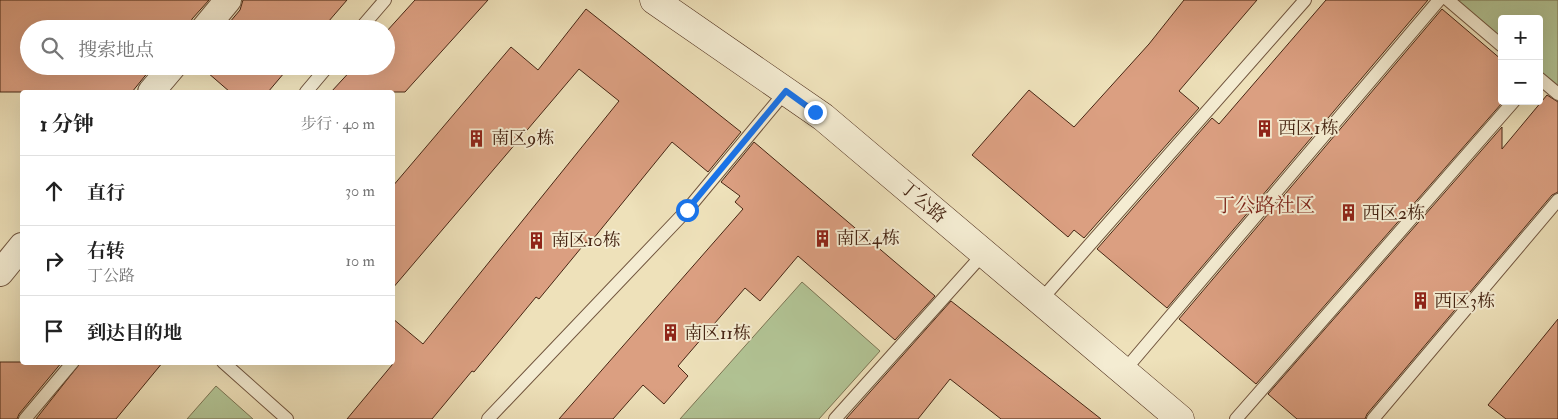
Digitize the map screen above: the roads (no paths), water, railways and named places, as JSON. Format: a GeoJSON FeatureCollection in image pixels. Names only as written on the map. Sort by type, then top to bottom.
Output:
{"type":"FeatureCollection","features":[{"type":"Feature","properties":{"kind":"street"},"geometry":{"type":"LineString","coordinates":[[211,20],[228,0]]}},
{"type":"Feature","properties":{"kind":"street","name":"丁公路"},"geometry":{"type":"LineString","coordinates":[[654,0],[823,117],[1180,419]]}},
{"type":"Feature","properties":{"kind":"street"},"geometry":{"type":"LineString","coordinates":[[153,90],[165,75]]}},
{"type":"Feature","properties":{"kind":"street"},"geometry":{"type":"LineString","coordinates":[[0,273],[20,248]]}},
{"type":"Feature","properties":{"kind":"lane"},"geometry":{"type":"LineString","coordinates":[[368,20],[385,0]]}},
{"type":"Feature","properties":{"kind":"lane"},"geometry":{"type":"LineString","coordinates":[[1040,301],[1306,0]]}},
{"type":"Feature","properties":{"kind":"lane"},"geometry":{"type":"LineString","coordinates":[[1124,371],[1439,0]]}},
{"type":"Feature","properties":{"kind":"lane"},"geometry":{"type":"LineString","coordinates":[[1448,0],[1498,43]]}},
{"type":"Feature","properties":{"kind":"lane"},"geometry":{"type":"LineString","coordinates":[[308,90],[320,75]]}},
{"type":"Feature","properties":{"kind":"lane"},"geometry":{"type":"LineString","coordinates":[[1543,81],[1558,94]]}},
{"type":"Feature","properties":{"kind":"lane"},"geometry":{"type":"LineString","coordinates":[[488,419],[687,210],[786,91]]}},
{"type":"Feature","properties":{"kind":"lane"},"geometry":{"type":"LineString","coordinates":[[1236,419],[1511,105]]}},
{"type":"Feature","properties":{"kind":"lane"},"geometry":{"type":"LineString","coordinates":[[1373,419],[1558,200]]}},
{"type":"Feature","properties":{"kind":"lane"},"geometry":{"type":"LineString","coordinates":[[835,419],[984,253]]}},
{"type":"Feature","properties":{"kind":"lane"},"geometry":{"type":"LineString","coordinates":[[24,419],[70,365]]}},
{"type":"Feature","properties":{"kind":"lane"},"geometry":{"type":"LineString","coordinates":[[225,365],[287,419]]}},
{"type":"Feature","properties":{"kind":"place","name":"西区1栋"},"geometry":{"type":"Point","coordinates":[1264,128]}},
{"type":"Feature","properties":{"kind":"place","name":"南区9栋"},"geometry":{"type":"Point","coordinates":[477,138]}},
{"type":"Feature","properties":{"kind":"place","name":"西区2栋"},"geometry":{"type":"Point","coordinates":[1348,213]}},
{"type":"Feature","properties":{"kind":"place","name":"南区4栋"},"geometry":{"type":"Point","coordinates":[822,238]}},
{"type":"Feature","properties":{"kind":"place","name":"南区10栋"},"geometry":{"type":"Point","coordinates":[537,240]}},
{"type":"Feature","properties":{"kind":"place","name":"西区3栋"},"geometry":{"type":"Point","coordinates":[1420,301]}},
{"type":"Feature","properties":{"kind":"place","name":"南区11栋"},"geometry":{"type":"Point","coordinates":[670,333]}},
{"type":"Feature","properties":{"kind":"district","name":"丁公路社区"},"geometry":{"type":"Point","coordinates":[1265,205]}}]}
